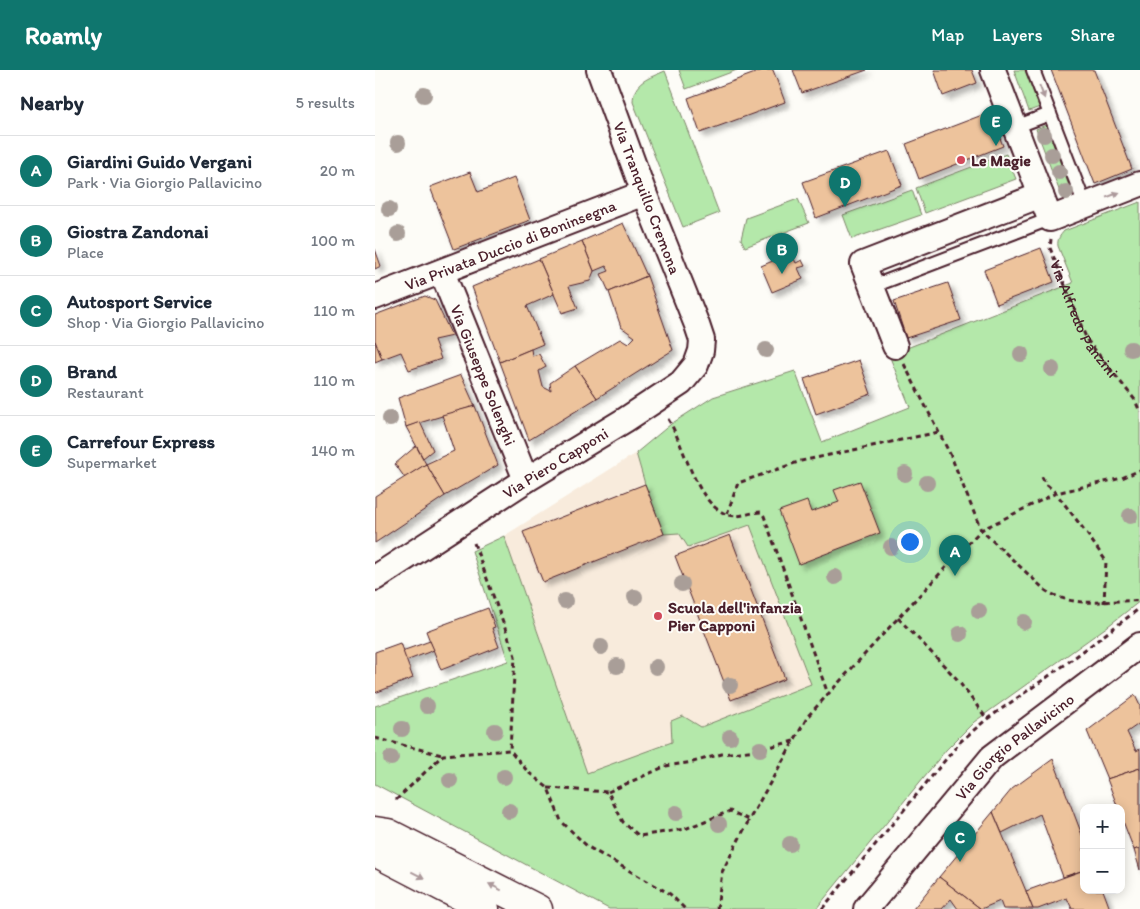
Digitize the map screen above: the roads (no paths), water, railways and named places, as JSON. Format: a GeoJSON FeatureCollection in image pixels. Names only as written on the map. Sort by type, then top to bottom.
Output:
{"type":"FeatureCollection","features":[{"type":"Feature","properties":{"kind":"main road"},"geometry":{"type":"LineString","coordinates":[[375,831],[388,833],[538,909]]}},
{"type":"Feature","properties":{"kind":"main road"},"geometry":{"type":"LineString","coordinates":[[375,852],[485,909]]}},
{"type":"Feature","properties":{"kind":"street"},"geometry":{"type":"LineString","coordinates":[[993,70],[1041,195],[1051,227],[1085,205],[1140,184]]}},
{"type":"Feature","properties":{"kind":"street","name":"Via Tranquillo Cremona"},"geometry":{"type":"LineString","coordinates":[[606,72],[645,193],[697,326]]}},
{"type":"Feature","properties":{"kind":"street","name":"Via Privata Duccio di Boninsegna"},"geometry":{"type":"LineString","coordinates":[[375,297],[645,193]]}},
{"type":"Feature","properties":{"kind":"street"},"geometry":{"type":"LineString","coordinates":[[895,346],[863,264],[1041,195]]}},
{"type":"Feature","properties":{"kind":"street","name":"Via Giuseppe Solenghi"},"geometry":{"type":"LineString","coordinates":[[442,272],[526,480]]}},
{"type":"Feature","properties":{"kind":"street","name":"Via Piero Capponi"},"geometry":{"type":"LineString","coordinates":[[375,578],[681,383],[693,370],[701,351],[701,340],[697,326]]}},
{"type":"Feature","properties":{"kind":"street","name":"Via Giorgio Pallavicino"},"geometry":{"type":"LineString","coordinates":[[867,909],[992,757],[1140,645]]}},
{"type":"Feature","properties":{"kind":"lane"},"geometry":{"type":"LineString","coordinates":[[1033,70],[1085,205]]}},
{"type":"Feature","properties":{"kind":"lane"},"geometry":{"type":"LineString","coordinates":[[1015,127],[1050,114]]}},
{"type":"Feature","properties":{"kind":"lane"},"geometry":{"type":"LineString","coordinates":[[871,287],[959,254],[1051,227]]}},
{"type":"Feature","properties":{"kind":"lane"},"geometry":{"type":"LineString","coordinates":[[951,230],[959,254]]}},
{"type":"Feature","properties":{"kind":"place","name":"Carrefour Express"},"geometry":{"type":"Point","coordinates":[996,146]}},
{"type":"Feature","properties":{"kind":"place","name":"Le Magie"},"geometry":{"type":"Point","coordinates":[961,160]}},
{"type":"Feature","properties":{"kind":"place","name":"Brand"},"geometry":{"type":"Point","coordinates":[845,207]}},
{"type":"Feature","properties":{"kind":"place","name":"Giostra Zandonai"},"geometry":{"type":"Point","coordinates":[782,274]}},
{"type":"Feature","properties":{"kind":"place","name":"Giardini Guido Vergani"},"geometry":{"type":"Point","coordinates":[955,576]}},
{"type":"Feature","properties":{"kind":"place","name":"Scuola dell'infanzia Pier Capponi"},"geometry":{"type":"Point","coordinates":[658,616]}},
{"type":"Feature","properties":{"kind":"place","name":"Autosport Service"},"geometry":{"type":"Point","coordinates":[960,862]}}]}
